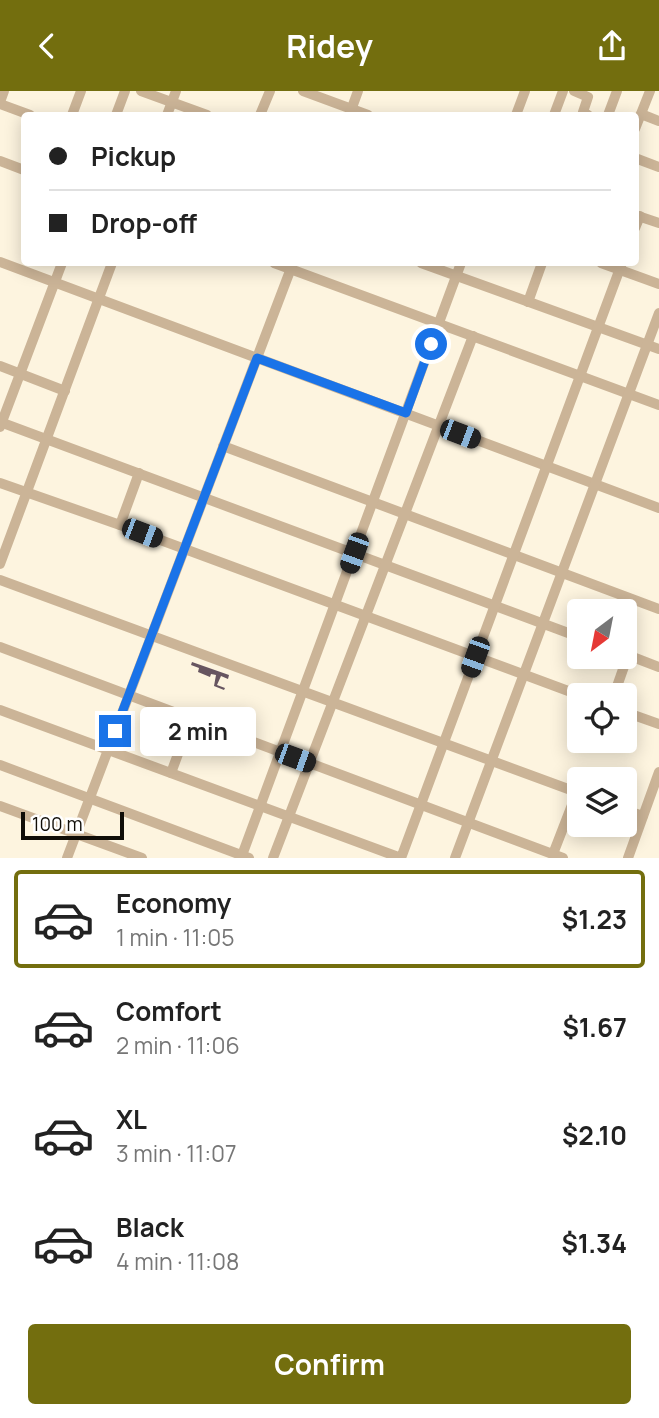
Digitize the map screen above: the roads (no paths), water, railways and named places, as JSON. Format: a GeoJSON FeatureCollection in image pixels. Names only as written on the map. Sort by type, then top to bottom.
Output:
{"type":"FeatureCollection","features":[{"type":"Feature","properties":{"kind":"street"},"geometry":{"type":"LineString","coordinates":[[4,91],[0,103],[22,112]]}},
{"type":"Feature","properties":{"kind":"street"},"geometry":{"type":"LineString","coordinates":[[73,112],[81,91]]}},
{"type":"Feature","properties":{"kind":"street"},"geometry":{"type":"LineString","coordinates":[[117,112],[125,91]]}},
{"type":"Feature","properties":{"kind":"street"},"geometry":{"type":"LineString","coordinates":[[141,91],[198,112]]}},
{"type":"Feature","properties":{"kind":"street"},"geometry":{"type":"LineString","coordinates":[[168,112],[176,91]]}},
{"type":"Feature","properties":{"kind":"street"},"geometry":{"type":"LineString","coordinates":[[261,112],[270,91]]}},
{"type":"Feature","properties":{"kind":"street"},"geometry":{"type":"LineString","coordinates":[[311,92],[350,112],[358,91]]}},
{"type":"Feature","properties":{"kind":"street"},"geometry":{"type":"LineString","coordinates":[[517,112],[525,91]]}},
{"type":"Feature","properties":{"kind":"street"},"geometry":{"type":"LineString","coordinates":[[555,112],[563,91]]}},
{"type":"Feature","properties":{"kind":"street"},"geometry":{"type":"LineString","coordinates":[[574,91],[588,97],[583,110],[585,112]]}},
{"type":"Feature","properties":{"kind":"street"},"geometry":{"type":"LineString","coordinates":[[609,112],[617,91]]}},
{"type":"Feature","properties":{"kind":"street"},"geometry":{"type":"LineString","coordinates":[[639,119],[650,91]]}},
{"type":"Feature","properties":{"kind":"street"},"geometry":{"type":"LineString","coordinates":[[641,114],[659,121]]}},
{"type":"Feature","properties":{"kind":"street"},"geometry":{"type":"LineString","coordinates":[[639,160],[659,167]]}},
{"type":"Feature","properties":{"kind":"street"},"geometry":{"type":"LineString","coordinates":[[0,161],[21,169]]}},
{"type":"Feature","properties":{"kind":"street"},"geometry":{"type":"LineString","coordinates":[[639,216],[659,223]]}},
{"type":"Feature","properties":{"kind":"street"},"geometry":{"type":"LineString","coordinates":[[0,262],[659,508]]}},
{"type":"Feature","properties":{"kind":"street"},"geometry":{"type":"LineString","coordinates":[[61,266],[1,424],[567,632]]}},
{"type":"Feature","properties":{"kind":"street"},"geometry":{"type":"LineString","coordinates":[[0,564],[112,266]]}},
{"type":"Feature","properties":{"kind":"street"},"geometry":{"type":"LineString","coordinates":[[67,858],[292,266],[659,405]]}},
{"type":"Feature","properties":{"kind":"street"},"geometry":{"type":"LineString","coordinates":[[429,266],[659,348]]}},
{"type":"Feature","properties":{"kind":"street"},"geometry":{"type":"LineString","coordinates":[[0,765],[244,857],[260,806],[460,266]]}},
{"type":"Feature","properties":{"kind":"street"},"geometry":{"type":"LineString","coordinates":[[528,302],[541,266]]}},
{"type":"Feature","properties":{"kind":"street"},"geometry":{"type":"LineString","coordinates":[[0,710],[401,858],[621,266],[659,284]]}},
{"type":"Feature","properties":{"kind":"street"},"geometry":{"type":"LineString","coordinates":[[455,858],[659,313]]}},
{"type":"Feature","properties":{"kind":"street"},"geometry":{"type":"LineString","coordinates":[[273,858],[473,336]]}},
{"type":"Feature","properties":{"kind":"street"},"geometry":{"type":"LineString","coordinates":[[0,366],[65,391]]}},
{"type":"Feature","properties":{"kind":"street"},"geometry":{"type":"LineString","coordinates":[[223,446],[659,609]]}},
{"type":"Feature","properties":{"kind":"street"},"geometry":{"type":"LineString","coordinates":[[120,525],[139,473]]}},
{"type":"Feature","properties":{"kind":"street"},"geometry":{"type":"LineString","coordinates":[[0,483],[567,691]]}},
{"type":"Feature","properties":{"kind":"street"},"geometry":{"type":"LineString","coordinates":[[0,580],[567,789]]}},
{"type":"Feature","properties":{"kind":"street"},"geometry":{"type":"LineString","coordinates":[[0,647],[558,856],[567,828]]}},
{"type":"Feature","properties":{"kind":"street"},"geometry":{"type":"LineString","coordinates":[[637,659],[659,667]]}},
{"type":"Feature","properties":{"kind":"street"},"geometry":{"type":"LineString","coordinates":[[637,717],[659,725]]}},
{"type":"Feature","properties":{"kind":"street"},"geometry":{"type":"LineString","coordinates":[[171,773],[191,719]]}},
{"type":"Feature","properties":{"kind":"street"},"geometry":{"type":"LineString","coordinates":[[628,858],[659,772]]}},
{"type":"Feature","properties":{"kind":"street"},"geometry":{"type":"LineString","coordinates":[[0,806],[142,858]]}},
{"type":"Feature","properties":{"kind":"street"},"geometry":{"type":"LineString","coordinates":[[637,814],[643,816]]}}]}
